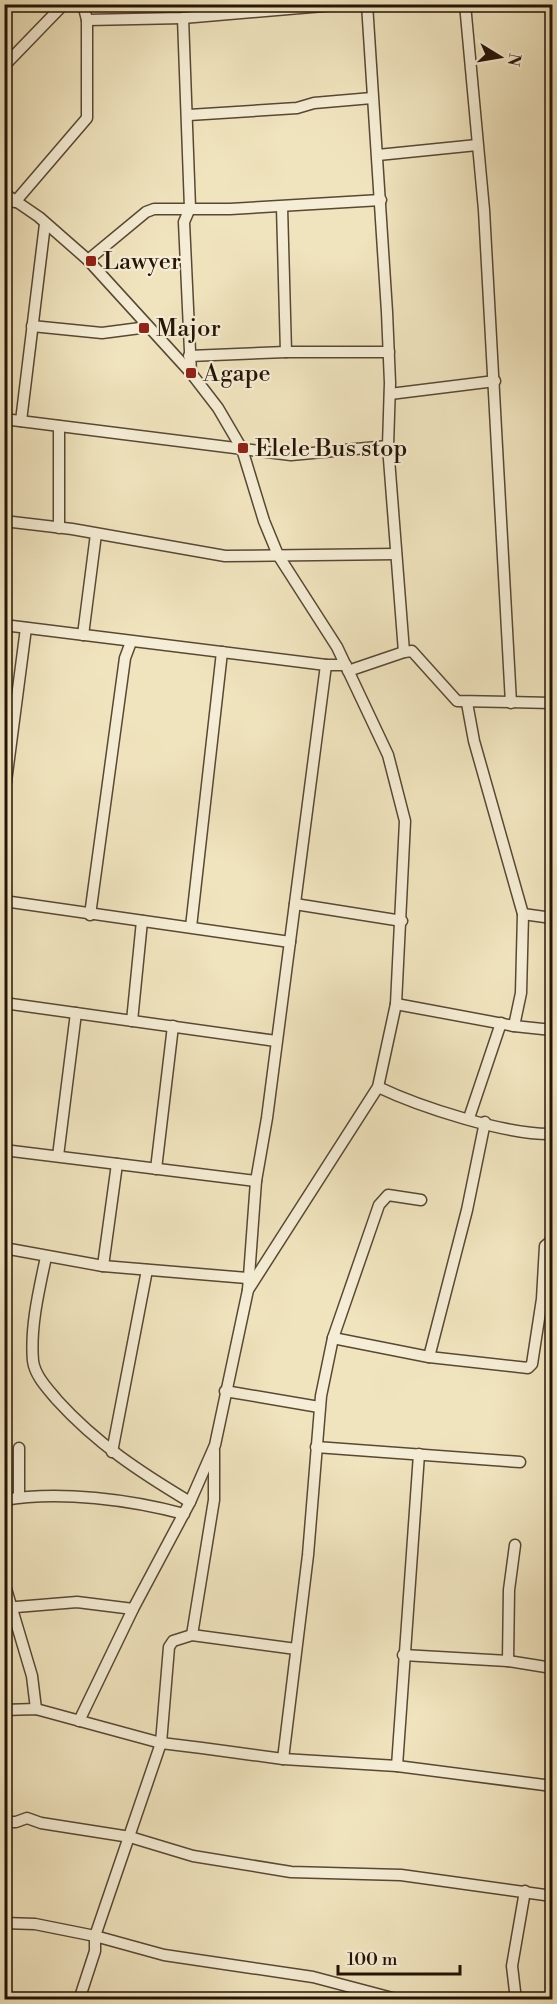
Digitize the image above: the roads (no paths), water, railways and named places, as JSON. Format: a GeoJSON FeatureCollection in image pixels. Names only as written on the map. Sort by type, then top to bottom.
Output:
{"type":"FeatureCollection","features":[{"type":"Feature","properties":{"kind":"street"},"geometry":{"type":"LineString","coordinates":[[4,66],[64,4]]}},
{"type":"Feature","properties":{"kind":"street"},"geometry":{"type":"LineString","coordinates":[[15,202],[87,118],[87,20],[83,4]]}},
{"type":"Feature","properties":{"kind":"street"},"geometry":{"type":"LineString","coordinates":[[87,20],[183,18],[265,7],[347,4]]}},
{"type":"Feature","properties":{"kind":"street"},"geometry":{"type":"LineString","coordinates":[[367,4],[389,352],[388,446],[404,652]]}},
{"type":"Feature","properties":{"kind":"street"},"geometry":{"type":"LineString","coordinates":[[465,4],[484,210],[511,703]]}},
{"type":"Feature","properties":{"kind":"street"},"geometry":{"type":"LineString","coordinates":[[183,18],[189,116],[190,208],[184,222],[191,373]]}},
{"type":"Feature","properties":{"kind":"street"},"geometry":{"type":"LineString","coordinates":[[189,116],[297,108],[314,103],[372,98]]}},
{"type":"Feature","properties":{"kind":"street"},"geometry":{"type":"LineString","coordinates":[[378,155],[477,145]]}},
{"type":"Feature","properties":{"kind":"street"},"geometry":{"type":"LineString","coordinates":[[4,193],[88,260],[191,373],[218,408],[242,449],[264,520],[278,555],[329,633],[388,755],[402,805],[405,852],[396,1004],[378,1087],[248,1290]]}},
{"type":"Feature","properties":{"kind":"street"},"geometry":{"type":"LineString","coordinates":[[88,260],[146,212],[190,208],[282,207],[381,200]]}},
{"type":"Feature","properties":{"kind":"street"},"geometry":{"type":"LineString","coordinates":[[282,207],[286,352]]}},
{"type":"Feature","properties":{"kind":"street"},"geometry":{"type":"LineString","coordinates":[[21,422],[45,224]]}},
{"type":"Feature","properties":{"kind":"street"},"geometry":{"type":"LineString","coordinates":[[32,326],[102,333],[148,327]]}},
{"type":"Feature","properties":{"kind":"street"},"geometry":{"type":"LineString","coordinates":[[189,356],[286,352],[389,352]]}},
{"type":"Feature","properties":{"kind":"street"},"geometry":{"type":"LineString","coordinates":[[390,394],[495,381]]}},
{"type":"Feature","properties":{"kind":"street"},"geometry":{"type":"LineString","coordinates":[[4,420],[291,455],[388,446]]}},
{"type":"Feature","properties":{"kind":"street"},"geometry":{"type":"LineString","coordinates":[[59,426],[59,528]]}},
{"type":"Feature","properties":{"kind":"street"},"geometry":{"type":"LineString","coordinates":[[4,521],[225,556],[396,554]]}},
{"type":"Feature","properties":{"kind":"street"},"geometry":{"type":"LineString","coordinates":[[83,635],[96,534]]}},
{"type":"Feature","properties":{"kind":"street"},"geometry":{"type":"LineString","coordinates":[[4,626],[347,668],[412,651],[451,697],[467,703],[552,703]]}},
{"type":"Feature","properties":{"kind":"street"},"geometry":{"type":"LineString","coordinates":[[4,797],[26,628]]}},
{"type":"Feature","properties":{"kind":"street"},"geometry":{"type":"LineString","coordinates":[[118,640],[126,658]]}},
{"type":"Feature","properties":{"kind":"street"},"geometry":{"type":"LineString","coordinates":[[90,915],[126,658],[131,642]]}},
{"type":"Feature","properties":{"kind":"street"},"geometry":{"type":"LineString","coordinates":[[191,927],[222,652]]}},
{"type":"Feature","properties":{"kind":"street"},"geometry":{"type":"LineString","coordinates":[[79,1721],[190,1502],[214,1445],[248,1290],[256,1181],[326,665]]}},
{"type":"Feature","properties":{"kind":"street"},"geometry":{"type":"LineString","coordinates":[[467,703],[474,741],[523,914],[521,993],[514,1026]]}},
{"type":"Feature","properties":{"kind":"street"},"geometry":{"type":"LineString","coordinates":[[4,901],[290,942]]}},
{"type":"Feature","properties":{"kind":"street"},"geometry":{"type":"LineString","coordinates":[[295,904],[402,921]]}},
{"type":"Feature","properties":{"kind":"street"},"geometry":{"type":"LineString","coordinates":[[523,914],[552,918]]}},
{"type":"Feature","properties":{"kind":"street"},"geometry":{"type":"LineString","coordinates":[[132,1020],[142,921]]}},
{"type":"Feature","properties":{"kind":"street"},"geometry":{"type":"LineString","coordinates":[[4,1002],[276,1041]]}},
{"type":"Feature","properties":{"kind":"street"},"geometry":{"type":"LineString","coordinates":[[396,1004],[514,1026],[552,1030]]}},
{"type":"Feature","properties":{"kind":"street"},"geometry":{"type":"LineString","coordinates":[[58,1156],[76,1013]]}},
{"type":"Feature","properties":{"kind":"street"},"geometry":{"type":"LineString","coordinates":[[470,1118],[501,1023]]}},
{"type":"Feature","properties":{"kind":"street"},"geometry":{"type":"LineString","coordinates":[[156,1169],[173,1026]]}},
{"type":"Feature","properties":{"kind":"street"},"geometry":{"type":"LineString","coordinates":[[378,1087],[410,1103],[485,1122],[552,1134]]}},
{"type":"Feature","properties":{"kind":"street"},"geometry":{"type":"LineString","coordinates":[[429,1356],[467,1210],[485,1122]]}},
{"type":"Feature","properties":{"kind":"street"},"geometry":{"type":"LineString","coordinates":[[4,1150],[256,1181]]}},
{"type":"Feature","properties":{"kind":"street"},"geometry":{"type":"LineString","coordinates":[[103,1266],[117,1164]]}},
{"type":"Feature","properties":{"kind":"street"},"geometry":{"type":"LineString","coordinates":[[283,1759],[308,1555],[319,1407],[333,1338],[379,1205],[388,1196],[421,1200]]}},
{"type":"Feature","properties":{"kind":"street"},"geometry":{"type":"LineString","coordinates":[[333,1338],[429,1356],[528,1368],[532,1364],[542,1299],[545,1246],[552,1240]]}},
{"type":"Feature","properties":{"kind":"street"},"geometry":{"type":"LineString","coordinates":[[4,1248],[103,1266],[248,1278]]}},
{"type":"Feature","properties":{"kind":"street"},"geometry":{"type":"LineString","coordinates":[[46,1257],[37,1300],[33,1362],[37,1373],[46,1388],[81,1426],[127,1464],[190,1502]]}},
{"type":"Feature","properties":{"kind":"street"},"geometry":{"type":"LineString","coordinates":[[112,1452],[147,1270]]}},
{"type":"Feature","properties":{"kind":"street"},"geometry":{"type":"LineString","coordinates":[[542,1299],[552,1306]]}},
{"type":"Feature","properties":{"kind":"street"},"geometry":{"type":"LineString","coordinates":[[225,1391],[319,1407]]}},
{"type":"Feature","properties":{"kind":"street"},"geometry":{"type":"LineString","coordinates":[[192,1635],[214,1500],[214,1445]]}},
{"type":"Feature","properties":{"kind":"street"},"geometry":{"type":"LineString","coordinates":[[316,1447],[520,1462]]}},
{"type":"Feature","properties":{"kind":"street"},"geometry":{"type":"LineString","coordinates":[[19,1448],[19,1497]]}},
{"type":"Feature","properties":{"kind":"street"},"geometry":{"type":"LineString","coordinates":[[397,1766],[418,1454]]}},
{"type":"Feature","properties":{"kind":"street"},"geometry":{"type":"LineString","coordinates":[[4,1500],[19,1497],[140,1502],[184,1514]]}},
{"type":"Feature","properties":{"kind":"street"},"geometry":{"type":"LineString","coordinates":[[508,1661],[509,1590],[515,1545]]}},
{"type":"Feature","properties":{"kind":"street"},"geometry":{"type":"LineString","coordinates":[[4,1582],[8,1608],[33,1676],[36,1708]]}},
{"type":"Feature","properties":{"kind":"street"},"geometry":{"type":"LineString","coordinates":[[8,1608],[77,1602],[134,1609]]}},
{"type":"Feature","properties":{"kind":"street"},"geometry":{"type":"LineString","coordinates":[[80,2000],[95,1951],[95,1936],[161,1743],[169,1647],[173,1641],[192,1635],[296,1649]]}},
{"type":"Feature","properties":{"kind":"street"},"geometry":{"type":"LineString","coordinates":[[403,1655],[508,1661],[552,1668]]}},
{"type":"Feature","properties":{"kind":"street"},"geometry":{"type":"LineString","coordinates":[[4,1710],[36,1708],[161,1743],[283,1759],[397,1766],[552,1786]]}},
{"type":"Feature","properties":{"kind":"street"},"geometry":{"type":"LineString","coordinates":[[4,1822],[15,1822],[27,1818],[41,1823],[130,1837],[193,1856],[291,1872],[401,1875],[552,1896]]}},
{"type":"Feature","properties":{"kind":"street"},"geometry":{"type":"LineString","coordinates":[[516,2000],[512,1966],[525,1891]]}},
{"type":"Feature","properties":{"kind":"street"},"geometry":{"type":"LineString","coordinates":[[4,1923],[35,1924],[95,1936],[164,1955],[313,1977],[400,2000]]}},
{"type":"Feature","properties":{"kind":"place","name":"Lawyer"},"geometry":{"type":"Point","coordinates":[91,261]}},
{"type":"Feature","properties":{"kind":"place","name":"Major"},"geometry":{"type":"Point","coordinates":[144,328]}},
{"type":"Feature","properties":{"kind":"place","name":"Agape"},"geometry":{"type":"Point","coordinates":[191,373]}},
{"type":"Feature","properties":{"kind":"place","name":"Elele Bus stop"},"geometry":{"type":"Point","coordinates":[243,448]}}]}
